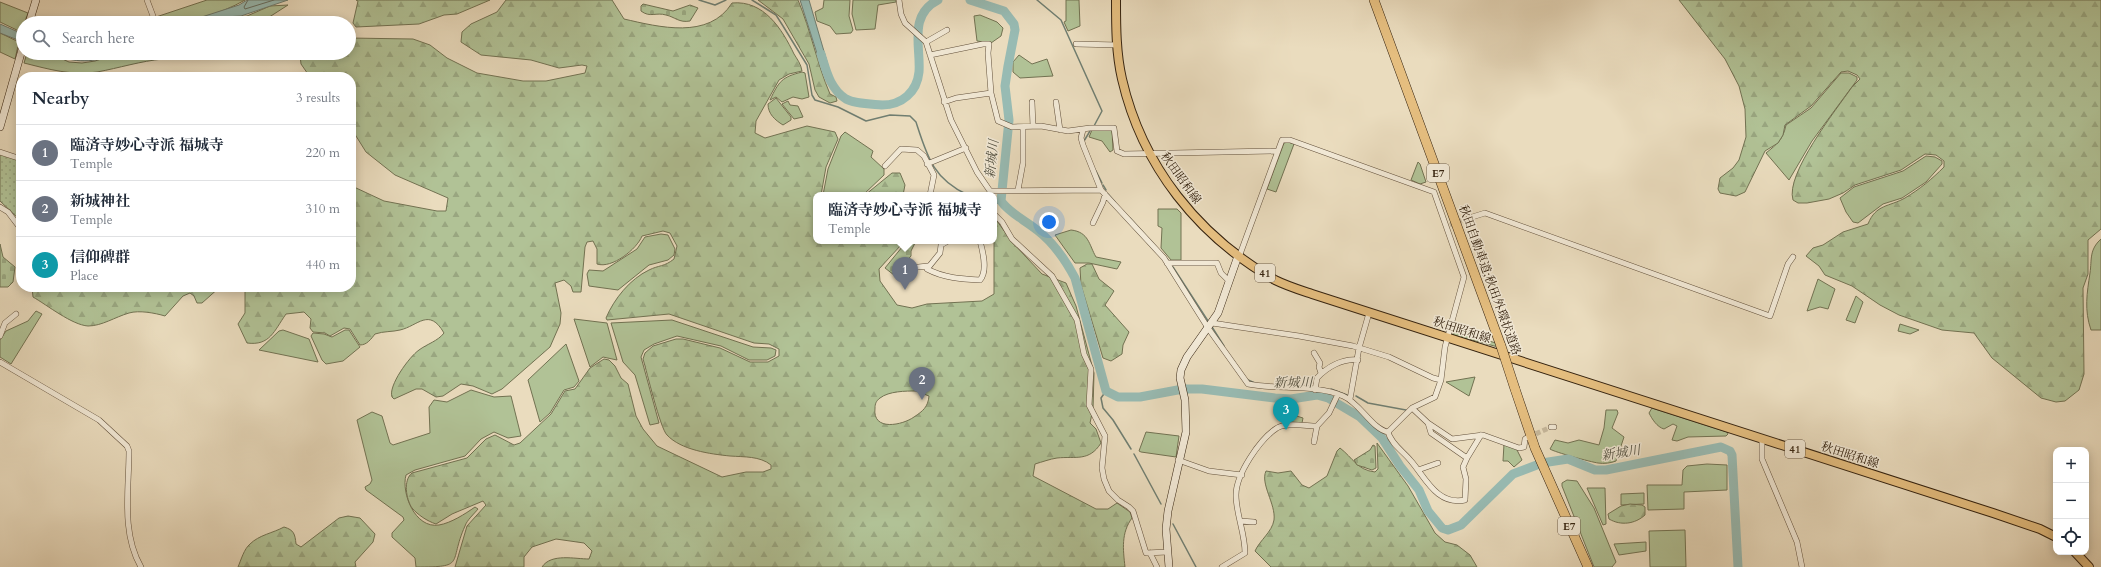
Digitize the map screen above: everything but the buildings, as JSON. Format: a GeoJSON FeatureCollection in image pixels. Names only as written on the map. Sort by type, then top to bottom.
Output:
{"type":"FeatureCollection","features":[{"type":"Feature","properties":{"kind":"highway","name":"秋田自動車道;秋田外環状道路"},"geometry":{"type":"LineString","coordinates":[[1374,0],[1501,346],[1535,448],[1588,567]]}},
{"type":"Feature","properties":{"kind":"main road","name":"秋田昭和線"},"geometry":{"type":"LineString","coordinates":[[1116,0],[1118,45],[1122,78],[1136,125],[1149,154],[1166,182],[1218,242],[1277,280],[1312,294],[1370,313],[1993,513],[2040,529],[2053,536]]}},
{"type":"Feature","properties":{"kind":"main road"},"geometry":{"type":"LineString","coordinates":[[2078,555],[2089,567]]}},
{"type":"Feature","properties":{"kind":"street"},"geometry":{"type":"LineString","coordinates":[[31,16],[36,0]]}},
{"type":"Feature","properties":{"kind":"street"},"geometry":{"type":"LineString","coordinates":[[147,0],[152,16]]}},
{"type":"Feature","properties":{"kind":"street"},"geometry":{"type":"LineString","coordinates":[[899,0],[901,14],[905,23],[925,40],[951,120],[977,172],[991,192],[1005,190],[1103,192]]}},
{"type":"Feature","properties":{"kind":"street"},"geometry":{"type":"LineString","coordinates":[[925,40],[947,30]]}},
{"type":"Feature","properties":{"kind":"street"},"geometry":{"type":"LineString","coordinates":[[930,55],[989,44],[988,53],[991,93],[993,96],[996,115],[998,121],[1012,127],[1023,128],[1033,126],[1068,131],[1114,128],[1117,151],[1124,154],[1278,151]]}},
{"type":"Feature","properties":{"kind":"street"},"geometry":{"type":"LineString","coordinates":[[1076,44],[1118,45]]}},
{"type":"Feature","properties":{"kind":"street"},"geometry":{"type":"LineString","coordinates":[[0,127],[19,60]]}},
{"type":"Feature","properties":{"kind":"street"},"geometry":{"type":"LineString","coordinates":[[944,102],[956,98],[991,93]]}},
{"type":"Feature","properties":{"kind":"street"},"geometry":{"type":"LineString","coordinates":[[1032,102],[1033,126]]}},
{"type":"Feature","properties":{"kind":"street"},"geometry":{"type":"LineString","coordinates":[[1056,102],[1060,130]]}},
{"type":"Feature","properties":{"kind":"street"},"geometry":{"type":"LineString","coordinates":[[1018,190],[1023,163],[1023,128]]}},
{"type":"Feature","properties":{"kind":"street"},"geometry":{"type":"LineString","coordinates":[[1083,130],[1081,138],[1083,145],[1103,192],[1157,248],[1210,325],[1248,384],[1273,388],[1315,390],[1350,399],[1381,429],[1388,432],[1391,439],[1418,470],[1432,489],[1454,500],[1466,500],[1466,479],[1463,467],[1481,435]]}},
{"type":"Feature","properties":{"kind":"street"},"geometry":{"type":"LineString","coordinates":[[1169,567],[1166,529],[1168,511],[1178,460],[1186,432],[1185,400],[1180,378],[1183,363],[1218,313],[1282,140],[1290,140],[1434,192],[1448,226],[1464,277],[1448,338],[1441,380],[1435,397],[1412,408],[1388,432]]}},
{"type":"Feature","properties":{"kind":"street"},"geometry":{"type":"LineString","coordinates":[[927,164],[966,148]]}},
{"type":"Feature","properties":{"kind":"street"},"geometry":{"type":"LineString","coordinates":[[884,166],[901,149],[917,150],[924,156],[934,175],[931,192]]}},
{"type":"Feature","properties":{"kind":"street"},"geometry":{"type":"LineString","coordinates":[[0,152],[16,157]]}},
{"type":"Feature","properties":{"kind":"street"},"geometry":{"type":"LineString","coordinates":[[1093,223],[1103,202],[1103,192]]}},
{"type":"Feature","properties":{"kind":"street"},"geometry":{"type":"LineString","coordinates":[[0,207],[8,212],[16,222]]}},
{"type":"Feature","properties":{"kind":"street"},"geometry":{"type":"LineString","coordinates":[[1469,218],[1485,213],[1770,316],[1788,264],[1793,258]]}},
{"type":"Feature","properties":{"kind":"street"},"geometry":{"type":"LineString","coordinates":[[997,217],[1002,222],[1012,239],[1052,276],[1077,320],[1084,354],[1091,369],[1089,405],[1105,436],[1102,468],[1104,479],[1109,491],[1133,512],[1146,553],[1167,552]]}},
{"type":"Feature","properties":{"kind":"street"},"geometry":{"type":"LineString","coordinates":[[897,274],[909,268],[928,266],[940,253],[939,244]]}},
{"type":"Feature","properties":{"kind":"street"},"geometry":{"type":"LineString","coordinates":[[928,266],[926,269],[939,275],[954,279],[980,280],[983,277],[984,270],[980,244]]}},
{"type":"Feature","properties":{"kind":"street"},"geometry":{"type":"LineString","coordinates":[[1167,263],[1217,263],[1221,273],[1229,281]]}},
{"type":"Feature","properties":{"kind":"street"},"geometry":{"type":"LineString","coordinates":[[1350,399],[1359,348],[1370,313]]}},
{"type":"Feature","properties":{"kind":"street"},"geometry":{"type":"LineString","coordinates":[[0,336],[5,323],[16,314]]}},
{"type":"Feature","properties":{"kind":"street"},"geometry":{"type":"LineString","coordinates":[[1210,325],[1299,336],[1359,348],[1389,358],[1433,378],[1441,380]]}},
{"type":"Feature","properties":{"kind":"street"},"geometry":{"type":"LineString","coordinates":[[1314,353],[1320,363],[1319,367],[1321,373]]}},
{"type":"Feature","properties":{"kind":"street"},"geometry":{"type":"LineString","coordinates":[[1315,390],[1317,378],[1321,373],[1346,360],[1358,360]]}},
{"type":"Feature","properties":{"kind":"street"},"geometry":{"type":"LineString","coordinates":[[0,362],[99,420],[127,446],[129,451],[129,530],[132,548],[141,567]]}},
{"type":"Feature","properties":{"kind":"street"},"geometry":{"type":"LineString","coordinates":[[1314,442],[1317,426],[1331,408],[1337,395]]}},
{"type":"Feature","properties":{"kind":"street"},"geometry":{"type":"LineString","coordinates":[[1412,408],[1428,423],[1452,438],[1481,435],[1519,448],[1524,447],[1528,437]]}},
{"type":"Feature","properties":{"kind":"street"},"geometry":{"type":"LineString","coordinates":[[1428,423],[1431,433],[1467,458]]}},
{"type":"Feature","properties":{"kind":"street"},"geometry":{"type":"LineString","coordinates":[[1222,567],[1245,553],[1236,495],[1242,474],[1254,451],[1262,441],[1278,428],[1286,426],[1317,426]]}},
{"type":"Feature","properties":{"kind":"street"},"geometry":{"type":"LineString","coordinates":[[1762,439],[1762,459],[1797,542],[1802,567]]}},
{"type":"Feature","properties":{"kind":"street"},"geometry":{"type":"LineString","coordinates":[[1178,460],[1209,471],[1242,474]]}},
{"type":"Feature","properties":{"kind":"street"},"geometry":{"type":"LineString","coordinates":[[1418,470],[1438,463]]}},
{"type":"Feature","properties":{"kind":"street"},"geometry":{"type":"LineString","coordinates":[[1240,521],[1254,522]]}},
{"type":"Feature","properties":{"kind":"street"},"geometry":{"type":"LineString","coordinates":[[1150,553],[1157,567]]}},
{"type":"Feature","properties":{"kind":"green space"},"geometry":{"type":"Polygon","coordinates":[[[207,0],[245,0],[224,10],[206,16],[159,16],[207,0]]]}},
{"type":"Feature","properties":{"kind":"green space"},"geometry":{"type":"Polygon","coordinates":[[[356,0],[490,0],[457,14],[444,15],[419,24],[356,27],[356,16],[355,16],[358,1],[356,0]]]}},
{"type":"Feature","properties":{"kind":"green space"},"geometry":{"type":"Polygon","coordinates":[[[506,0],[612,0],[624,19],[652,25],[682,28],[710,22],[722,15],[732,3],[743,3],[754,6],[763,11],[778,26],[784,35],[801,66],[802,71],[789,74],[779,80],[756,121],[755,133],[765,138],[807,126],[835,132],[838,139],[826,167],[822,192],[813,192],[813,244],[901,244],[879,269],[880,281],[897,305],[912,308],[927,304],[982,301],[994,294],[994,244],[997,244],[997,221],[1012,242],[1042,274],[1066,283],[1076,306],[1094,373],[1093,409],[1090,423],[1096,429],[1101,443],[1092,453],[1087,456],[1057,458],[1035,464],[1033,476],[1096,509],[1108,509],[1117,503],[1130,512],[1132,518],[1124,535],[1125,567],[542,567],[551,560],[557,558],[589,559],[592,551],[584,543],[556,539],[532,547],[524,557],[524,567],[455,567],[467,526],[486,505],[483,501],[452,514],[436,524],[433,523],[417,513],[410,504],[406,485],[409,476],[412,473],[467,458],[486,439],[495,435],[514,445],[520,443],[551,414],[565,391],[575,389],[590,368],[604,359],[609,360],[615,366],[621,378],[628,384],[636,416],[643,429],[657,446],[722,477],[746,472],[763,472],[771,469],[771,465],[762,460],[714,454],[688,448],[667,435],[661,422],[643,359],[645,353],[653,346],[676,339],[683,339],[720,348],[750,362],[768,362],[779,356],[779,349],[769,344],[754,343],[669,314],[607,320],[606,318],[613,304],[629,284],[649,270],[674,259],[677,246],[670,233],[663,231],[642,236],[630,252],[610,264],[597,264],[597,249],[593,241],[587,242],[585,247],[581,292],[573,292],[571,286],[564,280],[555,283],[561,313],[560,324],[550,347],[502,389],[492,394],[473,386],[461,384],[443,396],[436,397],[422,389],[416,389],[394,399],[392,397],[393,386],[396,379],[410,359],[419,350],[439,338],[444,333],[439,325],[433,321],[423,320],[400,330],[375,334],[367,343],[360,345],[350,329],[344,328],[330,336],[325,333],[313,332],[310,328],[311,319],[304,312],[286,314],[271,336],[266,340],[255,343],[247,343],[238,324],[245,313],[245,292],[356,292],[356,188],[384,201],[437,211],[446,211],[448,198],[395,175],[366,152],[356,136],[356,72],[307,72],[301,64],[301,60],[356,60],[356,38],[413,39],[430,45],[447,58],[477,73],[523,81],[546,81],[585,73],[587,66],[582,65],[559,68],[531,60],[481,55],[461,42],[462,32],[471,24],[497,12],[506,0]],[[916,391],[888,394],[877,401],[875,416],[878,421],[883,424],[896,424],[914,417],[922,411],[928,403],[929,396],[916,391]]]}},
{"type":"Feature","properties":{"kind":"green space"},"geometry":{"type":"Polygon","coordinates":[[[758,0],[798,0],[825,83],[830,94],[836,97],[837,101],[830,103],[819,97],[815,90],[809,64],[783,19],[758,0]]]}},
{"type":"Feature","properties":{"kind":"green space"},"geometry":{"type":"Polygon","coordinates":[[[824,0],[850,0],[849,16],[853,30],[851,33],[836,34],[830,26],[817,21],[815,12],[823,8],[824,0]]]}},
{"type":"Feature","properties":{"kind":"green space"},"geometry":{"type":"Polygon","coordinates":[[[853,0],[896,0],[896,2],[878,5],[875,29],[856,30],[852,14],[853,0]]]}},
{"type":"Feature","properties":{"kind":"green space"},"geometry":{"type":"Polygon","coordinates":[[[1066,0],[1079,0],[1080,26],[1068,31],[1064,22],[1066,21],[1066,0]]]}},
{"type":"Feature","properties":{"kind":"green space"},"geometry":{"type":"Polygon","coordinates":[[[1679,0],[2101,0],[2101,229],[2088,240],[2088,274],[2083,288],[2084,374],[2079,390],[2065,401],[2056,402],[2041,398],[1992,358],[1974,333],[1942,330],[1899,315],[1880,305],[1852,286],[1825,275],[1819,266],[1806,256],[1813,248],[1823,245],[1843,232],[1868,224],[1879,209],[1910,195],[1926,184],[1944,167],[1944,161],[1936,155],[1925,154],[1901,170],[1855,185],[1843,193],[1829,199],[1807,203],[1798,203],[1793,200],[1793,189],[1804,159],[1824,126],[1852,87],[1860,79],[1857,75],[1848,71],[1841,72],[1811,106],[1785,125],[1783,135],[1778,143],[1765,151],[1745,192],[1736,196],[1720,193],[1718,189],[1720,178],[1733,168],[1739,160],[1746,137],[1745,109],[1739,86],[1725,59],[1679,0]]]}},
{"type":"Feature","properties":{"kind":"green space"},"geometry":{"type":"Polygon","coordinates":[[[0,2],[28,13],[27,16],[16,16],[16,30],[0,22],[0,2]]]}},
{"type":"Feature","properties":{"kind":"green space"},"geometry":{"type":"Polygon","coordinates":[[[643,4],[673,11],[690,5],[698,8],[690,21],[680,21],[666,15],[650,15],[644,13],[641,11],[641,6],[643,4]]]}},
{"type":"Feature","properties":{"kind":"green space"},"geometry":{"type":"Polygon","coordinates":[[[288,5],[271,16],[247,16],[270,6],[288,5]]]}},
{"type":"Feature","properties":{"kind":"green space"},"geometry":{"type":"Polygon","coordinates":[[[980,15],[997,22],[1003,28],[1001,36],[991,43],[977,41],[974,16],[980,15]]]}},
{"type":"Feature","properties":{"kind":"green space"},"geometry":{"type":"Polygon","coordinates":[[[0,33],[16,41],[15,59],[0,52],[0,33]]]}},
{"type":"Feature","properties":{"kind":"green space"},"geometry":{"type":"Polygon","coordinates":[[[1019,55],[1032,64],[1047,59],[1053,76],[1020,78],[1013,72],[1013,62],[1019,55]]]}},
{"type":"Feature","properties":{"kind":"green space"},"geometry":{"type":"Polygon","coordinates":[[[25,60],[65,60],[69,62],[82,63],[98,60],[155,60],[97,72],[60,71],[24,63],[25,60]]]}},
{"type":"Feature","properties":{"kind":"green space"},"geometry":{"type":"Polygon","coordinates":[[[802,72],[805,73],[809,97],[802,99],[793,97],[782,102],[776,97],[770,100],[776,88],[785,78],[802,72]]]}},
{"type":"Feature","properties":{"kind":"green space"},"geometry":{"type":"Polygon","coordinates":[[[1841,73],[1849,73],[1857,77],[1857,80],[1812,141],[1789,180],[1766,153],[1779,141],[1786,125],[1811,108],[1841,73]]]}},
{"type":"Feature","properties":{"kind":"green space"},"geometry":{"type":"Polygon","coordinates":[[[776,98],[791,117],[791,120],[783,125],[772,116],[768,108],[768,104],[776,98]]]}},
{"type":"Feature","properties":{"kind":"green space"},"geometry":{"type":"Polygon","coordinates":[[[788,101],[790,105],[798,106],[803,117],[794,119],[782,104],[788,101]]]}},
{"type":"Feature","properties":{"kind":"green space"},"geometry":{"type":"Polygon","coordinates":[[[1092,130],[1112,130],[1113,150],[1110,152],[1102,141],[1089,137],[1092,130]]]}},
{"type":"Feature","properties":{"kind":"green space"},"geometry":{"type":"Polygon","coordinates":[[[845,132],[873,151],[871,157],[884,169],[884,175],[866,192],[824,192],[828,169],[841,136],[845,132]]]}},
{"type":"Feature","properties":{"kind":"green space"},"geometry":{"type":"Polygon","coordinates":[[[1288,142],[1294,144],[1276,192],[1267,189],[1284,143],[1288,142]]]}},
{"type":"Feature","properties":{"kind":"green space"},"geometry":{"type":"Polygon","coordinates":[[[0,154],[16,159],[16,216],[0,201],[0,154]]]}},
{"type":"Feature","properties":{"kind":"green space"},"geometry":{"type":"Polygon","coordinates":[[[1926,156],[1935,157],[1942,161],[1942,164],[1926,182],[1902,198],[1883,204],[1858,223],[1853,222],[1846,212],[1840,198],[1854,187],[1903,171],[1926,156]]]}},
{"type":"Feature","properties":{"kind":"green space"},"geometry":{"type":"Polygon","coordinates":[[[1418,162],[1426,182],[1420,184],[1411,180],[1418,162]]]}},
{"type":"Feature","properties":{"kind":"green space"},"geometry":{"type":"Polygon","coordinates":[[[892,173],[900,173],[905,185],[904,192],[869,192],[892,173]]]}},
{"type":"Feature","properties":{"kind":"green space"},"geometry":{"type":"Polygon","coordinates":[[[1158,209],[1177,209],[1181,213],[1181,260],[1171,260],[1161,248],[1162,228],[1158,226],[1158,209]]]}},
{"type":"Feature","properties":{"kind":"green space"},"geometry":{"type":"Polygon","coordinates":[[[1071,230],[1082,233],[1085,236],[1096,257],[1121,262],[1117,269],[1089,263],[1075,263],[1055,235],[1071,230]]]}},
{"type":"Feature","properties":{"kind":"green space"},"geometry":{"type":"Polygon","coordinates":[[[661,234],[668,235],[675,249],[674,255],[668,260],[649,265],[618,290],[589,286],[587,274],[589,270],[603,271],[637,249],[645,237],[661,234]]]}},
{"type":"Feature","properties":{"kind":"green space"},"geometry":{"type":"Polygon","coordinates":[[[2101,239],[2101,330],[2091,330],[2087,315],[2087,302],[2091,259],[2094,247],[2101,239]]]}},
{"type":"Feature","properties":{"kind":"green space"},"geometry":{"type":"Polygon","coordinates":[[[0,244],[3,257],[15,267],[13,282],[8,287],[0,287],[0,244]]]}},
{"type":"Feature","properties":{"kind":"green space"},"geometry":{"type":"Polygon","coordinates":[[[905,244],[914,244],[911,251],[911,256],[894,275],[885,268],[905,244]]]}},
{"type":"Feature","properties":{"kind":"green space"},"geometry":{"type":"Polygon","coordinates":[[[1087,264],[1092,264],[1099,279],[1114,291],[1105,305],[1129,332],[1123,345],[1122,354],[1111,361],[1103,358],[1081,285],[1080,268],[1087,264]]]}},
{"type":"Feature","properties":{"kind":"green space"},"geometry":{"type":"Polygon","coordinates":[[[1818,279],[1835,289],[1828,309],[1820,307],[1807,311],[1818,279]]]}},
{"type":"Feature","properties":{"kind":"green space"},"geometry":{"type":"Polygon","coordinates":[[[32,292],[214,292],[202,303],[197,303],[194,296],[190,293],[183,296],[165,316],[147,312],[133,312],[93,326],[82,325],[75,322],[33,297],[32,292]]]}},
{"type":"Feature","properties":{"kind":"green space"},"geometry":{"type":"Polygon","coordinates":[[[1856,296],[1863,302],[1855,323],[1846,320],[1856,296]]]}},
{"type":"Feature","properties":{"kind":"green space"},"geometry":{"type":"Polygon","coordinates":[[[36,311],[42,314],[11,364],[0,357],[0,340],[6,331],[28,321],[36,311]]]}},
{"type":"Feature","properties":{"kind":"green space"},"geometry":{"type":"Polygon","coordinates":[[[574,319],[607,323],[617,360],[603,357],[590,367],[574,319]]]}},
{"type":"Feature","properties":{"kind":"green space"},"geometry":{"type":"Polygon","coordinates":[[[672,320],[753,347],[771,348],[776,350],[775,356],[767,360],[749,360],[721,346],[677,336],[654,344],[644,350],[641,357],[659,423],[650,425],[635,375],[623,362],[611,323],[672,320]]]}},
{"type":"Feature","properties":{"kind":"green space"},"geometry":{"type":"Polygon","coordinates":[[[1458,323],[1482,339],[1496,343],[1498,347],[1453,335],[1453,324],[1458,323]]]}},
{"type":"Feature","properties":{"kind":"green space"},"geometry":{"type":"Polygon","coordinates":[[[1900,324],[1919,330],[1910,334],[1898,331],[1900,324]]]}},
{"type":"Feature","properties":{"kind":"green space"},"geometry":{"type":"Polygon","coordinates":[[[283,330],[309,339],[318,362],[259,350],[279,331],[283,330]]]}},
{"type":"Feature","properties":{"kind":"green space"},"geometry":{"type":"Polygon","coordinates":[[[345,330],[349,330],[360,347],[343,361],[326,364],[322,360],[311,336],[313,333],[324,334],[332,337],[345,330]]]}},
{"type":"Feature","properties":{"kind":"green space"},"geometry":{"type":"Polygon","coordinates":[[[566,344],[579,381],[574,387],[564,390],[550,413],[540,422],[528,380],[566,344]]]}},
{"type":"Feature","properties":{"kind":"green space"},"geometry":{"type":"Polygon","coordinates":[[[1475,377],[1469,396],[1446,382],[1475,377]]]}},
{"type":"Feature","properties":{"kind":"green space"},"geometry":{"type":"Polygon","coordinates":[[[471,390],[494,397],[511,396],[521,436],[508,438],[494,432],[481,439],[465,456],[415,470],[406,475],[405,482],[408,500],[417,516],[430,525],[444,524],[475,507],[478,509],[466,524],[453,561],[443,566],[416,567],[415,558],[392,537],[392,533],[404,520],[403,517],[366,490],[365,487],[370,484],[372,480],[357,420],[372,412],[382,416],[390,443],[393,445],[430,433],[429,407],[434,400],[447,402],[471,390]]]}},
{"type":"Feature","properties":{"kind":"green space"},"geometry":{"type":"Polygon","coordinates":[[[1652,408],[1727,432],[1728,434],[1726,436],[1688,437],[1677,441],[1672,440],[1677,426],[1673,424],[1664,429],[1657,425],[1649,413],[1652,408]]]}},
{"type":"Feature","properties":{"kind":"green space"},"geometry":{"type":"Polygon","coordinates":[[[1606,410],[1617,410],[1618,413],[1612,428],[1624,437],[1616,461],[1598,463],[1550,449],[1555,440],[1568,443],[1579,440],[1599,445],[1604,428],[1606,410]]]}},
{"type":"Feature","properties":{"kind":"green space"},"geometry":{"type":"Polygon","coordinates":[[[1290,414],[1303,418],[1302,423],[1287,422],[1290,414]]]}},
{"type":"Feature","properties":{"kind":"green space"},"geometry":{"type":"Polygon","coordinates":[[[1146,432],[1179,436],[1176,457],[1139,451],[1146,432]]]}},
{"type":"Feature","properties":{"kind":"green space"},"geometry":{"type":"Polygon","coordinates":[[[1377,443],[1408,486],[1435,533],[1445,542],[1457,545],[1470,555],[1477,567],[1271,567],[1255,551],[1271,528],[1274,520],[1273,507],[1265,482],[1266,471],[1278,473],[1291,471],[1302,485],[1309,488],[1327,476],[1337,451],[1340,448],[1359,466],[1375,472],[1378,469],[1377,443]]]}},
{"type":"Feature","properties":{"kind":"green space"},"geometry":{"type":"Polygon","coordinates":[[[1504,444],[1516,448],[1522,460],[1514,467],[1508,461],[1503,461],[1504,444]]]}},
{"type":"Feature","properties":{"kind":"green space"},"geometry":{"type":"Polygon","coordinates":[[[1373,445],[1375,446],[1376,468],[1372,470],[1357,465],[1354,460],[1370,450],[1373,445]]]}},
{"type":"Feature","properties":{"kind":"green space"},"geometry":{"type":"Polygon","coordinates":[[[1707,464],[1727,465],[1727,490],[1684,492],[1684,509],[1648,510],[1647,485],[1682,485],[1683,470],[1687,466],[1707,464]]]}},
{"type":"Feature","properties":{"kind":"green space"},"geometry":{"type":"Polygon","coordinates":[[[1567,480],[1577,481],[1594,508],[1616,562],[1612,567],[1594,567],[1562,486],[1562,483],[1567,480]]]}},
{"type":"Feature","properties":{"kind":"green space"},"geometry":{"type":"Polygon","coordinates":[[[1587,488],[1605,488],[1606,524],[1603,525],[1587,488]]]}},
{"type":"Feature","properties":{"kind":"green space"},"geometry":{"type":"Polygon","coordinates":[[[1644,493],[1644,504],[1621,505],[1621,494],[1644,493]]]}},
{"type":"Feature","properties":{"kind":"green space"},"geometry":{"type":"Polygon","coordinates":[[[1630,504],[1642,505],[1645,507],[1645,515],[1628,523],[1618,523],[1609,519],[1608,514],[1621,506],[1630,504]]]}},
{"type":"Feature","properties":{"kind":"green space"},"geometry":{"type":"Polygon","coordinates":[[[348,516],[360,518],[375,534],[373,542],[355,562],[356,567],[238,567],[248,546],[262,536],[284,527],[292,531],[296,544],[301,547],[339,518],[348,516]]]}},
{"type":"Feature","properties":{"kind":"green space"},"geometry":{"type":"Polygon","coordinates":[[[1685,530],[1686,567],[1650,567],[1649,531],[1685,530]]]}},
{"type":"Feature","properties":{"kind":"green space"},"geometry":{"type":"Polygon","coordinates":[[[1646,542],[1646,551],[1619,555],[1614,544],[1646,542]]]}},
{"type":"Feature","properties":{"kind":"water"},"geometry":{"type":"Polygon","coordinates":[[[247,0],[288,0],[241,16],[205,16],[239,5],[247,0]]]}},
{"type":"Feature","properties":{"kind":"water"},"geometry":{"type":"Polygon","coordinates":[[[800,0],[809,0],[828,65],[821,66],[800,0]]]}},
{"type":"Feature","properties":{"kind":"water"},"geometry":{"type":"Polygon","coordinates":[[[0,24],[16,31],[16,39],[0,33],[0,24]]]}},
{"type":"Feature","properties":{"kind":"waterway"},"geometry":{"type":"LineString","coordinates":[[699,0],[715,5],[726,0]]}},
{"type":"Feature","properties":{"kind":"waterway"},"geometry":{"type":"LineString","coordinates":[[752,0],[776,15],[783,26],[807,65],[812,95],[815,100],[838,107],[866,121],[890,115],[910,116],[916,122],[928,156],[939,174],[947,182],[962,192]]}},
{"type":"Feature","properties":{"kind":"waterway","name":"新城川"},"geometry":{"type":"LineString","coordinates":[[821,54],[832,85],[846,99],[858,103],[882,105],[896,103],[912,91],[918,79],[919,23],[929,6],[938,0]]}},
{"type":"Feature","properties":{"kind":"waterway","name":"新城川"},"geometry":{"type":"LineString","coordinates":[[970,0],[1004,11],[1014,24],[1015,30],[1005,86],[1009,120],[1001,201],[1008,209],[1049,240],[1059,252],[1075,278],[1106,391],[1118,397],[1140,397],[1183,389],[1202,389],[1275,398],[1291,399],[1317,395],[1328,398],[1360,417],[1382,438],[1400,466],[1419,490],[1428,511],[1442,528],[1448,530],[1461,525],[1513,474],[1542,463],[1568,459],[1595,470],[1606,470],[1721,447],[1730,451],[1732,455],[1738,567]]}},
{"type":"Feature","properties":{"kind":"waterway"},"geometry":{"type":"LineString","coordinates":[[1037,0],[1061,20],[1102,111],[1094,126]]}},
{"type":"Feature","properties":{"kind":"waterway"},"geometry":{"type":"LineString","coordinates":[[1084,141],[1090,131]]}},
{"type":"Feature","properties":{"kind":"waterway"},"geometry":{"type":"LineString","coordinates":[[1096,171],[1102,183]]}},
{"type":"Feature","properties":{"kind":"waterway"},"geometry":{"type":"LineString","coordinates":[[1103,185],[1106,190]]}},
{"type":"Feature","properties":{"kind":"waterway"},"geometry":{"type":"LineString","coordinates":[[1108,194],[1115,202]]}},
{"type":"Feature","properties":{"kind":"waterway","name":"新城川"},"geometry":{"type":"LineString","coordinates":[[997,203],[1003,203]]}},
{"type":"Feature","properties":{"kind":"waterway"},"geometry":{"type":"LineString","coordinates":[[1130,218],[1168,260]]}},
{"type":"Feature","properties":{"kind":"waterway"},"geometry":{"type":"LineString","coordinates":[[1173,267],[1208,321]]}},
{"type":"Feature","properties":{"kind":"waterway"},"geometry":{"type":"LineString","coordinates":[[1212,327],[1224,346]]}},
{"type":"Feature","properties":{"kind":"waterway"},"geometry":{"type":"LineString","coordinates":[[1248,380],[1255,383]]}},
{"type":"Feature","properties":{"kind":"waterway"},"geometry":{"type":"LineString","coordinates":[[1331,389],[1347,395]]}},
{"type":"Feature","properties":{"kind":"waterway"},"geometry":{"type":"LineString","coordinates":[[1106,391],[1101,398],[1103,408],[1113,420],[1131,449]]}},
{"type":"Feature","properties":{"kind":"waterway"},"geometry":{"type":"LineString","coordinates":[[1356,396],[1368,403],[1406,410]]}},
{"type":"Feature","properties":{"kind":"waterway"},"geometry":{"type":"LineString","coordinates":[[1134,454],[1161,504]]}},
{"type":"Feature","properties":{"kind":"waterway"},"geometry":{"type":"LineString","coordinates":[[1173,524],[1196,567]]}},
{"type":"Feature","properties":{"kind":"tunnel"},"geometry":{"type":"LineString","coordinates":[[1450,225],[1469,218]]}},
{"type":"Feature","properties":{"kind":"tunnel"},"geometry":{"type":"LineString","coordinates":[[1529,437],[1551,427]]}},
{"type":"Feature","properties":{"kind":"place","name":"臨済寺妙心寺派 福城寺"},"geometry":{"type":"Point","coordinates":[905,290]}},
{"type":"Feature","properties":{"kind":"place","name":"新城神社"},"geometry":{"type":"Point","coordinates":[922,400]}},
{"type":"Feature","properties":{"kind":"place","name":"信仰碑群"},"geometry":{"type":"Point","coordinates":[1286,430]}}]}
